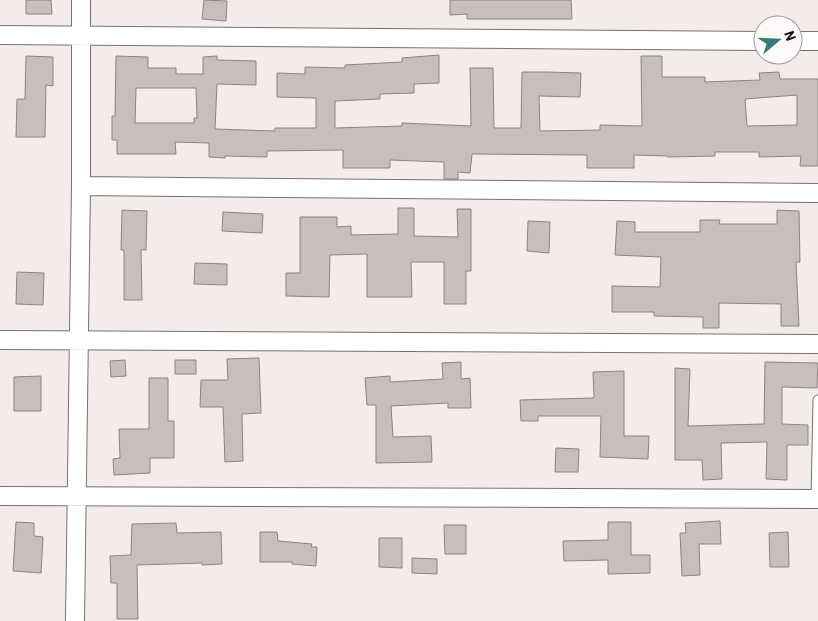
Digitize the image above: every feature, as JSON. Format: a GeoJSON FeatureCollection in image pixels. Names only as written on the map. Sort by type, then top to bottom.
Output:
{"type":"FeatureCollection","features":[{"type":"Feature","properties":{"kind":"street"},"geometry":{"type":"LineString","coordinates":[[75,621],[81,186],[80,0]]}},
{"type":"Feature","properties":{"kind":"street"},"geometry":{"type":"LineString","coordinates":[[0,35],[753,41]]}},
{"type":"Feature","properties":{"kind":"street"},"geometry":{"type":"LineString","coordinates":[[803,41],[818,41]]}},
{"type":"Feature","properties":{"kind":"street"},"geometry":{"type":"LineString","coordinates":[[81,186],[818,193]]}},
{"type":"Feature","properties":{"kind":"street"},"geometry":{"type":"LineString","coordinates":[[0,340],[78,342],[818,344]]}},
{"type":"Feature","properties":{"kind":"street"},"geometry":{"type":"LineString","coordinates":[[0,496],[817,499]]}},
{"type":"Feature","properties":{"kind":"lane"},"geometry":{"type":"LineString","coordinates":[[817,499],[818,400]]}},
{"type":"Feature","properties":{"kind":"building"},"geometry":{"type":"Polygon","coordinates":[[[26,0],[51,0],[52,14],[26,14],[26,0]]]}},
{"type":"Feature","properties":{"kind":"building"},"geometry":{"type":"Polygon","coordinates":[[[204,0],[227,1],[226,21],[202,19],[204,0]]]}},
{"type":"Feature","properties":{"kind":"building"},"geometry":{"type":"Polygon","coordinates":[[[450,0],[571,0],[572,19],[467,19],[467,14],[450,15],[450,0]]]}},
{"type":"Feature","properties":{"kind":"building"},"geometry":{"type":"Polygon","coordinates":[[[439,55],[439,83],[414,84],[414,93],[380,94],[380,99],[335,101],[335,128],[402,126],[402,123],[471,126],[470,68],[493,68],[494,128],[521,128],[522,72],[581,73],[580,97],[539,96],[540,131],[600,130],[600,125],[642,126],[641,56],[662,56],[662,77],[705,77],[705,82],[760,80],[759,73],[779,72],[780,79],[818,79],[818,166],[800,166],[801,156],[759,157],[759,152],[715,152],[715,156],[668,157],[634,155],[634,168],[587,168],[587,155],[472,154],[470,173],[458,172],[458,179],[444,179],[444,162],[390,160],[390,168],[343,168],[343,150],[267,151],[267,157],[225,156],[225,158],[209,157],[209,143],[175,142],[176,154],[117,154],[117,140],[112,140],[112,116],[115,116],[116,56],[148,57],[148,68],[176,68],[176,74],[203,74],[203,57],[217,56],[217,60],[256,61],[256,85],[217,84],[215,129],[275,131],[275,128],[316,128],[316,98],[277,97],[277,73],[305,74],[305,67],[345,68],[345,65],[402,62],[402,58],[439,55]],[[136,88],[135,123],[194,123],[194,118],[197,118],[196,88],[136,88]],[[797,95],[745,99],[747,126],[797,125],[797,95]]]}},
{"type":"Feature","properties":{"kind":"building"},"geometry":{"type":"Polygon","coordinates":[[[26,56],[53,57],[53,86],[46,85],[45,137],[16,137],[17,99],[25,99],[26,56]]]}},
{"type":"Feature","properties":{"kind":"building"},"geometry":{"type":"Polygon","coordinates":[[[398,208],[414,208],[414,236],[458,237],[457,209],[471,209],[471,271],[466,271],[466,304],[444,304],[444,262],[411,262],[412,297],[367,297],[367,254],[330,255],[329,297],[286,296],[286,273],[300,273],[300,217],[337,217],[337,227],[351,226],[351,235],[398,234],[398,208]]]}},
{"type":"Feature","properties":{"kind":"building"},"geometry":{"type":"Polygon","coordinates":[[[122,210],[147,211],[146,250],[141,250],[142,300],[124,300],[124,250],[121,250],[122,210]]]}},
{"type":"Feature","properties":{"kind":"building"},"geometry":{"type":"Polygon","coordinates":[[[777,210],[799,211],[800,262],[796,262],[799,326],[781,326],[781,304],[719,303],[719,328],[703,328],[703,317],[654,316],[654,312],[612,312],[612,286],[660,287],[661,257],[615,255],[617,221],[635,222],[635,232],[700,232],[700,220],[720,220],[719,224],[777,224],[777,210]]]}},
{"type":"Feature","properties":{"kind":"building"},"geometry":{"type":"Polygon","coordinates":[[[223,212],[263,214],[262,233],[222,231],[223,212]]]}},
{"type":"Feature","properties":{"kind":"building"},"geometry":{"type":"Polygon","coordinates":[[[528,221],[550,222],[549,253],[527,251],[528,221]]]}},
{"type":"Feature","properties":{"kind":"building"},"geometry":{"type":"Polygon","coordinates":[[[195,263],[227,264],[227,285],[194,284],[195,263]]]}},
{"type":"Feature","properties":{"kind":"building"},"geometry":{"type":"Polygon","coordinates":[[[17,272],[44,273],[43,305],[16,304],[17,272]]]}},
{"type":"Feature","properties":{"kind":"building"},"geometry":{"type":"Polygon","coordinates":[[[259,358],[261,413],[242,414],[243,461],[225,462],[223,407],[200,407],[201,380],[228,380],[227,359],[259,358]]]}},
{"type":"Feature","properties":{"kind":"building"},"geometry":{"type":"Polygon","coordinates":[[[125,360],[126,376],[111,377],[110,361],[125,360]]]}},
{"type":"Feature","properties":{"kind":"building"},"geometry":{"type":"Polygon","coordinates":[[[175,360],[196,360],[196,374],[175,374],[175,360]]]}},
{"type":"Feature","properties":{"kind":"building"},"geometry":{"type":"Polygon","coordinates":[[[461,362],[461,379],[470,378],[471,408],[448,408],[448,403],[391,406],[393,437],[431,436],[432,462],[376,463],[376,405],[367,405],[365,378],[390,376],[390,382],[443,379],[442,363],[461,362]]]}},
{"type":"Feature","properties":{"kind":"building"},"geometry":{"type":"Polygon","coordinates":[[[765,362],[818,363],[817,388],[782,387],[782,424],[808,425],[808,445],[787,445],[787,480],[766,479],[767,442],[721,443],[722,479],[703,480],[702,460],[675,460],[675,368],[690,369],[688,426],[764,424],[765,362]]]}},
{"type":"Feature","properties":{"kind":"building"},"geometry":{"type":"Polygon","coordinates":[[[624,371],[624,436],[649,436],[648,459],[600,457],[601,416],[538,416],[538,421],[521,421],[520,400],[592,398],[594,397],[593,372],[624,371]]]}},
{"type":"Feature","properties":{"kind":"building"},"geometry":{"type":"Polygon","coordinates":[[[41,376],[41,411],[14,411],[14,377],[41,376]]]}},
{"type":"Feature","properties":{"kind":"building"},"geometry":{"type":"Polygon","coordinates":[[[149,378],[168,378],[168,421],[174,421],[174,458],[150,458],[150,473],[114,475],[113,459],[120,458],[119,429],[149,429],[149,378]]]}},
{"type":"Feature","properties":{"kind":"building"},"geometry":{"type":"Polygon","coordinates":[[[556,448],[579,449],[578,472],[555,472],[556,448]]]}},
{"type":"Feature","properties":{"kind":"building"},"geometry":{"type":"Polygon","coordinates":[[[720,521],[721,544],[699,544],[700,575],[682,576],[680,533],[686,533],[685,523],[720,521]]]}},
{"type":"Feature","properties":{"kind":"building"},"geometry":{"type":"Polygon","coordinates":[[[16,522],[34,523],[34,536],[43,537],[41,573],[13,571],[16,522]]]}},
{"type":"Feature","properties":{"kind":"building"},"geometry":{"type":"Polygon","coordinates":[[[608,522],[631,522],[631,555],[650,555],[650,573],[608,574],[608,560],[564,561],[563,541],[608,540],[608,522]]]}},
{"type":"Feature","properties":{"kind":"building"},"geometry":{"type":"Polygon","coordinates":[[[176,523],[177,533],[221,532],[222,564],[137,565],[138,619],[117,619],[117,583],[111,583],[110,556],[131,555],[132,524],[176,523]]]}},
{"type":"Feature","properties":{"kind":"building"},"geometry":{"type":"Polygon","coordinates":[[[444,525],[466,525],[466,554],[445,554],[444,525]]]}},
{"type":"Feature","properties":{"kind":"building"},"geometry":{"type":"Polygon","coordinates":[[[260,532],[277,532],[278,541],[312,544],[311,547],[317,547],[316,566],[292,564],[292,562],[260,562],[260,532]]]}},
{"type":"Feature","properties":{"kind":"building"},"geometry":{"type":"Polygon","coordinates":[[[788,532],[789,567],[770,567],[769,533],[788,532]]]}},
{"type":"Feature","properties":{"kind":"building"},"geometry":{"type":"Polygon","coordinates":[[[379,538],[402,538],[402,568],[379,567],[379,538]]]}},
{"type":"Feature","properties":{"kind":"building"},"geometry":{"type":"Polygon","coordinates":[[[412,558],[437,559],[437,574],[412,573],[412,558]]]}}]}
